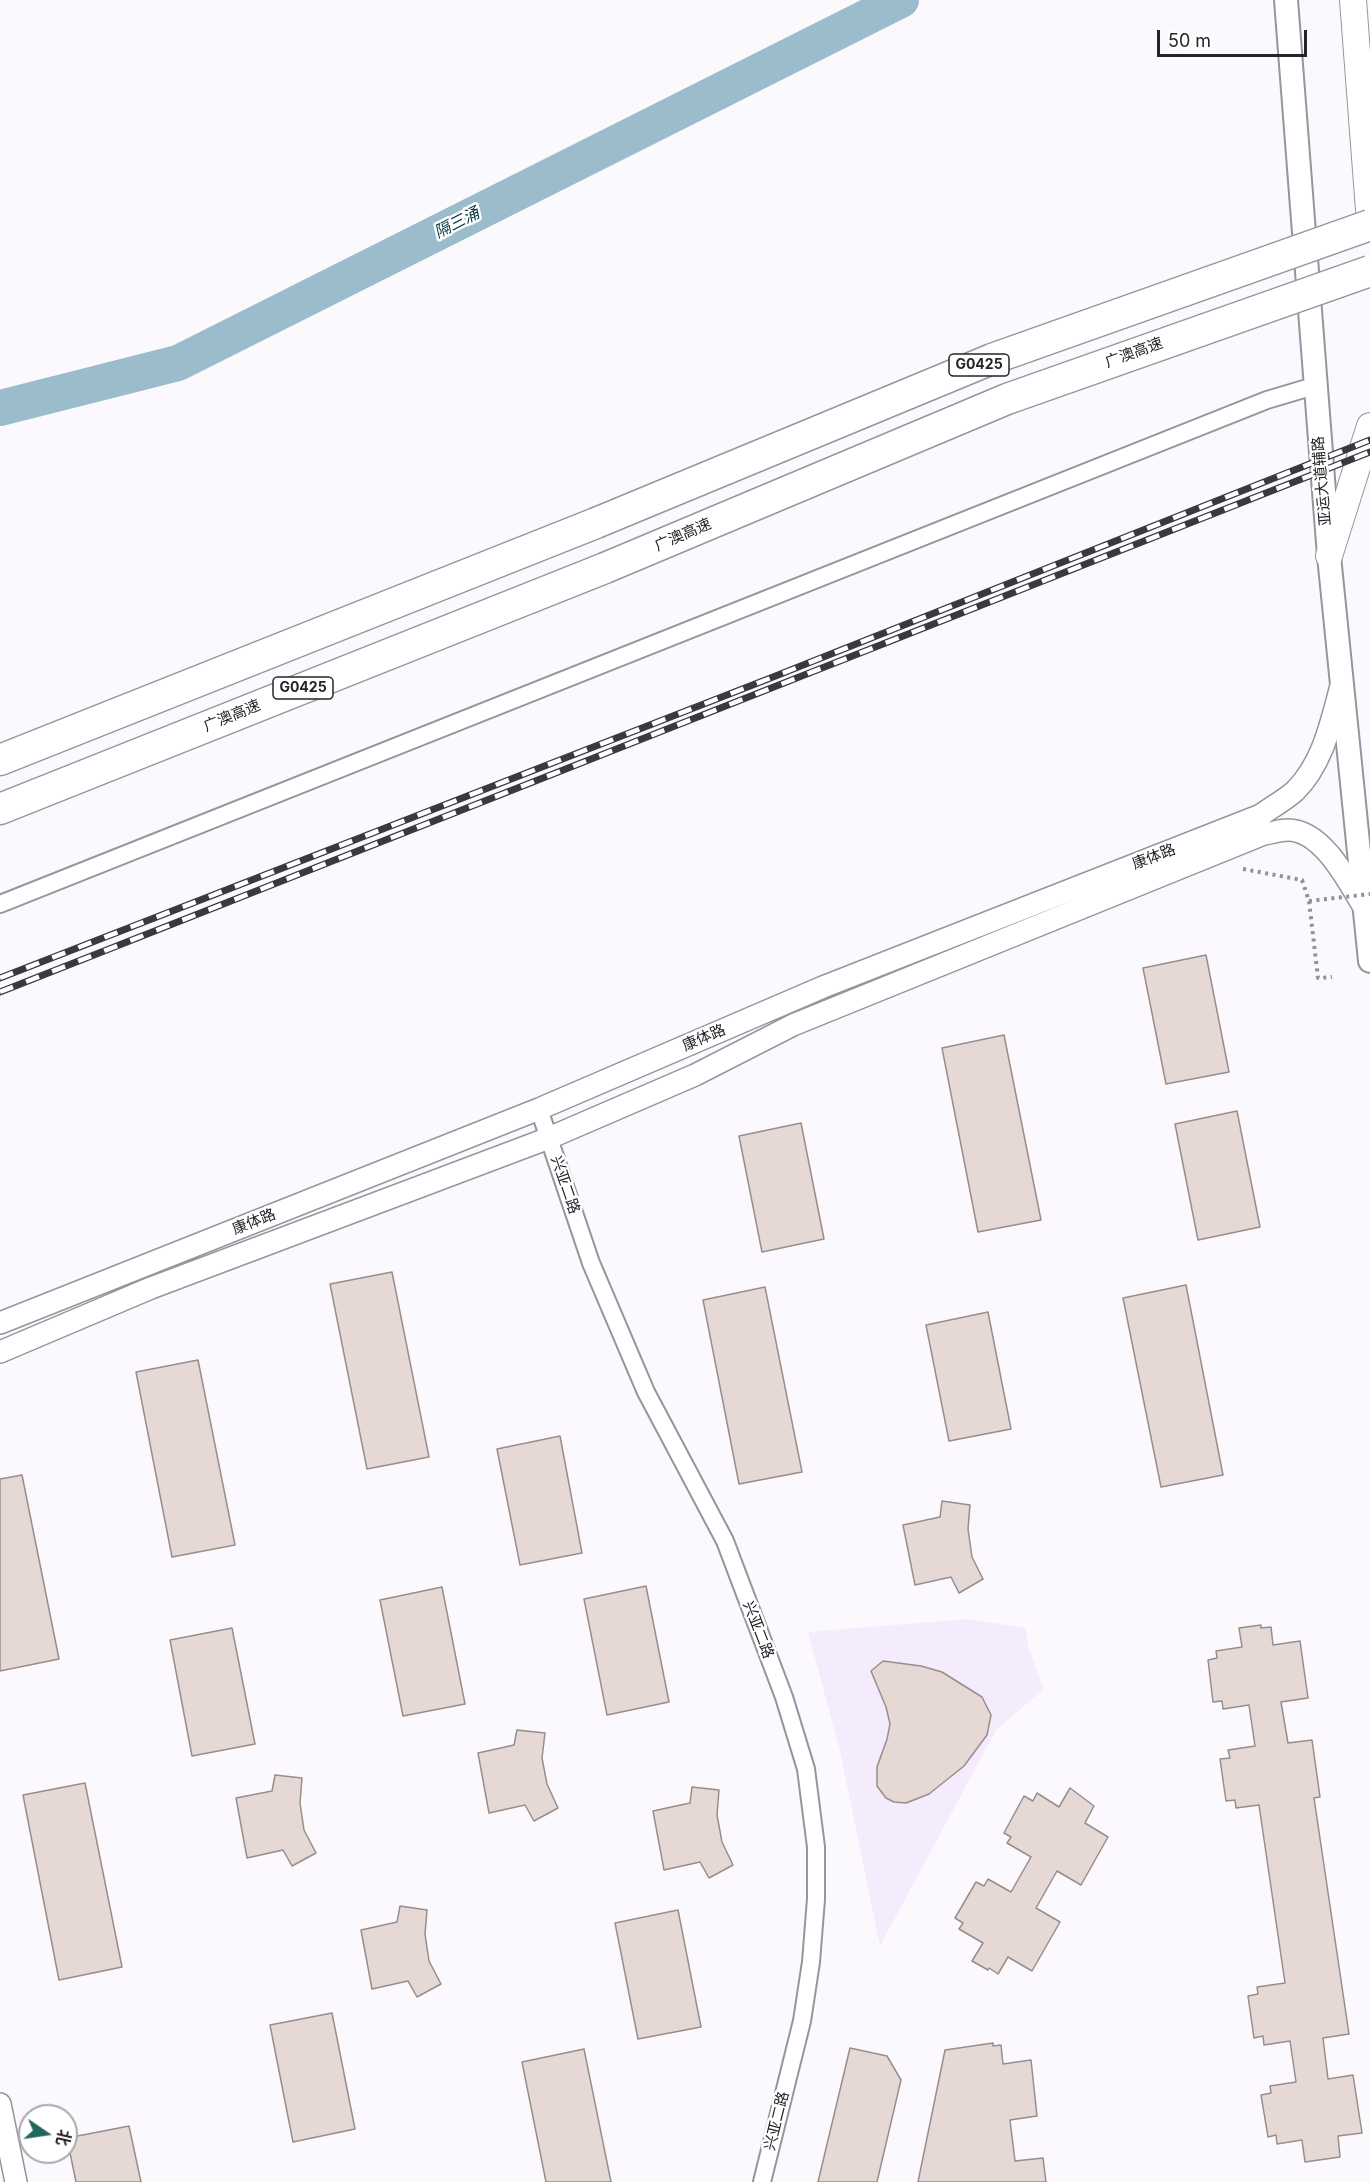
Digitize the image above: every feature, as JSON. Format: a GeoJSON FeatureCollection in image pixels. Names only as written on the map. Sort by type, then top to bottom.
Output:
{"type":"FeatureCollection","features":[{"type":"Feature","properties":{"kind":"highway","name":"G0425"},"geometry":{"type":"LineString","coordinates":[[0,760],[596,523],[992,359],[1370,224]]}},
{"type":"Feature","properties":{"kind":"highway","name":"广澳高速"},"geometry":{"type":"LineString","coordinates":[[0,809],[605,568],[1007,399],[1370,272]]}},
{"type":"Feature","properties":{"kind":"main road","name":"亚运大道辅路"},"geometry":{"type":"LineString","coordinates":[[1286,0],[1314,386],[1341,685],[1368,902],[1370,961]]}},
{"type":"Feature","properties":{"kind":"main road"},"geometry":{"type":"LineString","coordinates":[[1353,0],[1370,224]]}},
{"type":"Feature","properties":{"kind":"main road"},"geometry":{"type":"LineString","coordinates":[[1329,556],[1370,426]]}},
{"type":"Feature","properties":{"kind":"street"},"geometry":{"type":"LineString","coordinates":[[0,904],[1267,400],[1314,386]]}},
{"type":"Feature","properties":{"kind":"street","name":"康体路"},"geometry":{"type":"LineString","coordinates":[[0,1323],[539,1109],[823,987],[1261,815],[1293,792],[1309,774],[1326,740],[1341,685]]}},
{"type":"Feature","properties":{"kind":"street","name":"康体路"},"geometry":{"type":"LineString","coordinates":[[0,1352],[151,1288],[549,1138],[695,1075],[793,1025],[1264,834],[1290,830],[1311,838],[1338,865],[1368,902]]}},
{"type":"Feature","properties":{"kind":"street","name":"兴亚二路"},"geometry":{"type":"LineString","coordinates":[[539,1109],[591,1263],[646,1392],[725,1541],[784,1697],[806,1769],[816,1857],[816,1899],[811,1962],[801,2021],[762,2182]]}},
{"type":"Feature","properties":{"kind":"street"},"geometry":{"type":"LineString","coordinates":[[0,2104],[16,2182]]}},
{"type":"Feature","properties":{"kind":"path"},"geometry":{"type":"LineString","coordinates":[[1243,869],[1302,880],[1309,901],[1318,978],[1332,977]]}},
{"type":"Feature","properties":{"kind":"path"},"geometry":{"type":"LineString","coordinates":[[1309,901],[1368,902]]}},
{"type":"Feature","properties":{"kind":"shaded area"},"geometry":{"type":"Polygon","coordinates":[[[969,1619],[1025,1628],[1029,1650],[1044,1689],[996,1730],[880,1946],[839,1747],[808,1632],[969,1619]]]}},
{"type":"Feature","properties":{"kind":"building"},"geometry":{"type":"Polygon","coordinates":[[[1206,955],[1229,1072],[1166,1084],[1143,968],[1206,955]]]}},
{"type":"Feature","properties":{"kind":"building"},"geometry":{"type":"Polygon","coordinates":[[[1004,1035],[1041,1220],[978,1232],[942,1048],[1004,1035]]]}},
{"type":"Feature","properties":{"kind":"building"},"geometry":{"type":"Polygon","coordinates":[[[1237,1111],[1260,1227],[1198,1240],[1175,1124],[1237,1111]]]}},
{"type":"Feature","properties":{"kind":"building"},"geometry":{"type":"Polygon","coordinates":[[[801,1123],[824,1239],[762,1252],[739,1136],[801,1123]]]}},
{"type":"Feature","properties":{"kind":"building"},"geometry":{"type":"Polygon","coordinates":[[[392,1272],[429,1457],[367,1469],[330,1284],[392,1272]]]}},
{"type":"Feature","properties":{"kind":"building"},"geometry":{"type":"Polygon","coordinates":[[[1186,1285],[1223,1475],[1161,1487],[1123,1298],[1186,1285]]]}},
{"type":"Feature","properties":{"kind":"building"},"geometry":{"type":"Polygon","coordinates":[[[765,1287],[802,1472],[739,1484],[703,1300],[765,1287]]]}},
{"type":"Feature","properties":{"kind":"building"},"geometry":{"type":"Polygon","coordinates":[[[988,1312],[1011,1429],[949,1441],[926,1325],[988,1312]]]}},
{"type":"Feature","properties":{"kind":"building"},"geometry":{"type":"Polygon","coordinates":[[[198,1360],[235,1545],[172,1557],[136,1372],[198,1360]]]}},
{"type":"Feature","properties":{"kind":"building"},"geometry":{"type":"Polygon","coordinates":[[[560,1436],[582,1553],[520,1565],[497,1449],[560,1436]]]}},
{"type":"Feature","properties":{"kind":"building"},"geometry":{"type":"Polygon","coordinates":[[[22,1475],[59,1659],[0,1671],[0,1479],[22,1475]]]}},
{"type":"Feature","properties":{"kind":"building"},"geometry":{"type":"Polygon","coordinates":[[[942,1501],[970,1505],[968,1529],[972,1557],[983,1579],[959,1593],[951,1577],[915,1585],[903,1525],[940,1517],[942,1501]]]}},
{"type":"Feature","properties":{"kind":"building"},"geometry":{"type":"Polygon","coordinates":[[[646,1586],[669,1702],[607,1715],[584,1599],[646,1586]]]}},
{"type":"Feature","properties":{"kind":"building"},"geometry":{"type":"Polygon","coordinates":[[[442,1587],[465,1704],[403,1716],[380,1600],[442,1587]]]}},
{"type":"Feature","properties":{"kind":"building"},"geometry":{"type":"Polygon","coordinates":[[[1261,1625],[1261,1628],[1271,1627],[1273,1645],[1300,1641],[1308,1698],[1281,1702],[1288,1743],[1312,1740],[1320,1797],[1314,1798],[1349,2034],[1323,2038],[1328,2079],[1353,2075],[1362,2133],[1338,2136],[1340,2157],[1305,2162],[1302,2140],[1277,2144],[1276,2135],[1268,2137],[1261,2095],[1271,2093],[1270,2086],[1296,2082],[1290,2041],[1264,2045],[1263,2036],[1254,2038],[1248,1996],[1258,1994],[1257,1987],[1285,1983],[1259,1805],[1236,1808],[1235,1800],[1226,1801],[1220,1759],[1230,1758],[1228,1750],[1255,1746],[1249,1705],[1223,1709],[1222,1701],[1213,1702],[1208,1660],[1217,1658],[1216,1651],[1242,1647],[1239,1628],[1261,1625]]]}},
{"type":"Feature","properties":{"kind":"building"},"geometry":{"type":"Polygon","coordinates":[[[232,1628],[255,1744],[192,1756],[170,1640],[232,1628]]]}},
{"type":"Feature","properties":{"kind":"building"},"geometry":{"type":"Polygon","coordinates":[[[883,1661],[921,1666],[942,1672],[982,1697],[991,1715],[987,1735],[964,1766],[929,1794],[906,1803],[894,1802],[886,1798],[877,1786],[877,1767],[890,1724],[886,1707],[871,1671],[883,1661]]]}},
{"type":"Feature","properties":{"kind":"building"},"geometry":{"type":"Polygon","coordinates":[[[517,1730],[545,1733],[542,1758],[547,1784],[558,1808],[534,1821],[525,1805],[489,1813],[478,1753],[514,1745],[517,1730]]]}},
{"type":"Feature","properties":{"kind":"building"},"geometry":{"type":"Polygon","coordinates":[[[275,1775],[302,1778],[300,1803],[304,1830],[316,1853],[292,1866],[283,1850],[247,1858],[236,1798],[272,1791],[275,1775]]]}},
{"type":"Feature","properties":{"kind":"building"},"geometry":{"type":"Polygon","coordinates":[[[85,1783],[122,1967],[59,1980],[23,1795],[85,1783]]]}},
{"type":"Feature","properties":{"kind":"building"},"geometry":{"type":"Polygon","coordinates":[[[692,1787],[719,1790],[717,1815],[722,1842],[733,1865],[709,1878],[700,1862],[664,1870],[653,1811],[690,1803],[692,1787]]]}},
{"type":"Feature","properties":{"kind":"building"},"geometry":{"type":"Polygon","coordinates":[[[1070,1788],[1094,1806],[1085,1823],[1108,1837],[1081,1885],[1057,1871],[1036,1908],[1060,1922],[1032,1971],[1008,1957],[998,1974],[989,1968],[988,1970],[972,1961],[983,1943],[959,1929],[963,1923],[955,1918],[976,1882],[984,1886],[988,1879],[1011,1892],[1031,1857],[1007,1843],[1011,1837],[1004,1833],[1024,1796],[1033,1801],[1037,1793],[1059,1807],[1070,1788]]]}},
{"type":"Feature","properties":{"kind":"building"},"geometry":{"type":"Polygon","coordinates":[[[400,1906],[427,1910],[425,1934],[429,1961],[441,1984],[417,1997],[408,1981],[372,1989],[361,1930],[397,1922],[400,1906]]]}},
{"type":"Feature","properties":{"kind":"building"},"geometry":{"type":"Polygon","coordinates":[[[678,1910],[701,2027],[638,2039],[615,1923],[678,1910]]]}},
{"type":"Feature","properties":{"kind":"building"},"geometry":{"type":"Polygon","coordinates":[[[332,2013],[355,2129],[293,2142],[270,2025],[332,2013]]]}},
{"type":"Feature","properties":{"kind":"building"},"geometry":{"type":"Polygon","coordinates":[[[993,2043],[993,2046],[1001,2045],[1003,2064],[1031,2060],[1037,2116],[1010,2120],[1015,2161],[1043,2158],[1046,2182],[918,2182],[945,2050],[993,2043]]]}},
{"type":"Feature","properties":{"kind":"building"},"geometry":{"type":"Polygon","coordinates":[[[850,2048],[887,2056],[901,2080],[877,2182],[818,2182],[850,2048]]]}},
{"type":"Feature","properties":{"kind":"building"},"geometry":{"type":"Polygon","coordinates":[[[584,2049],[611,2182],[546,2182],[522,2062],[584,2049]]]}},
{"type":"Feature","properties":{"kind":"building"},"geometry":{"type":"Polygon","coordinates":[[[129,2126],[141,2182],[76,2182],[72,2164],[78,2164],[78,2136],[129,2126]]]}},
{"type":"Feature","properties":{"kind":"waterway","name":"隔三涌"},"geometry":{"type":"LineString","coordinates":[[0,408],[178,363],[901,0]]}},
{"type":"Feature","properties":{"kind":"railway"},"geometry":{"type":"LineString","coordinates":[[0,978],[768,679],[1370,440]]}},
{"type":"Feature","properties":{"kind":"railway"},"geometry":{"type":"LineString","coordinates":[[0,992],[1370,452]]}}]}
